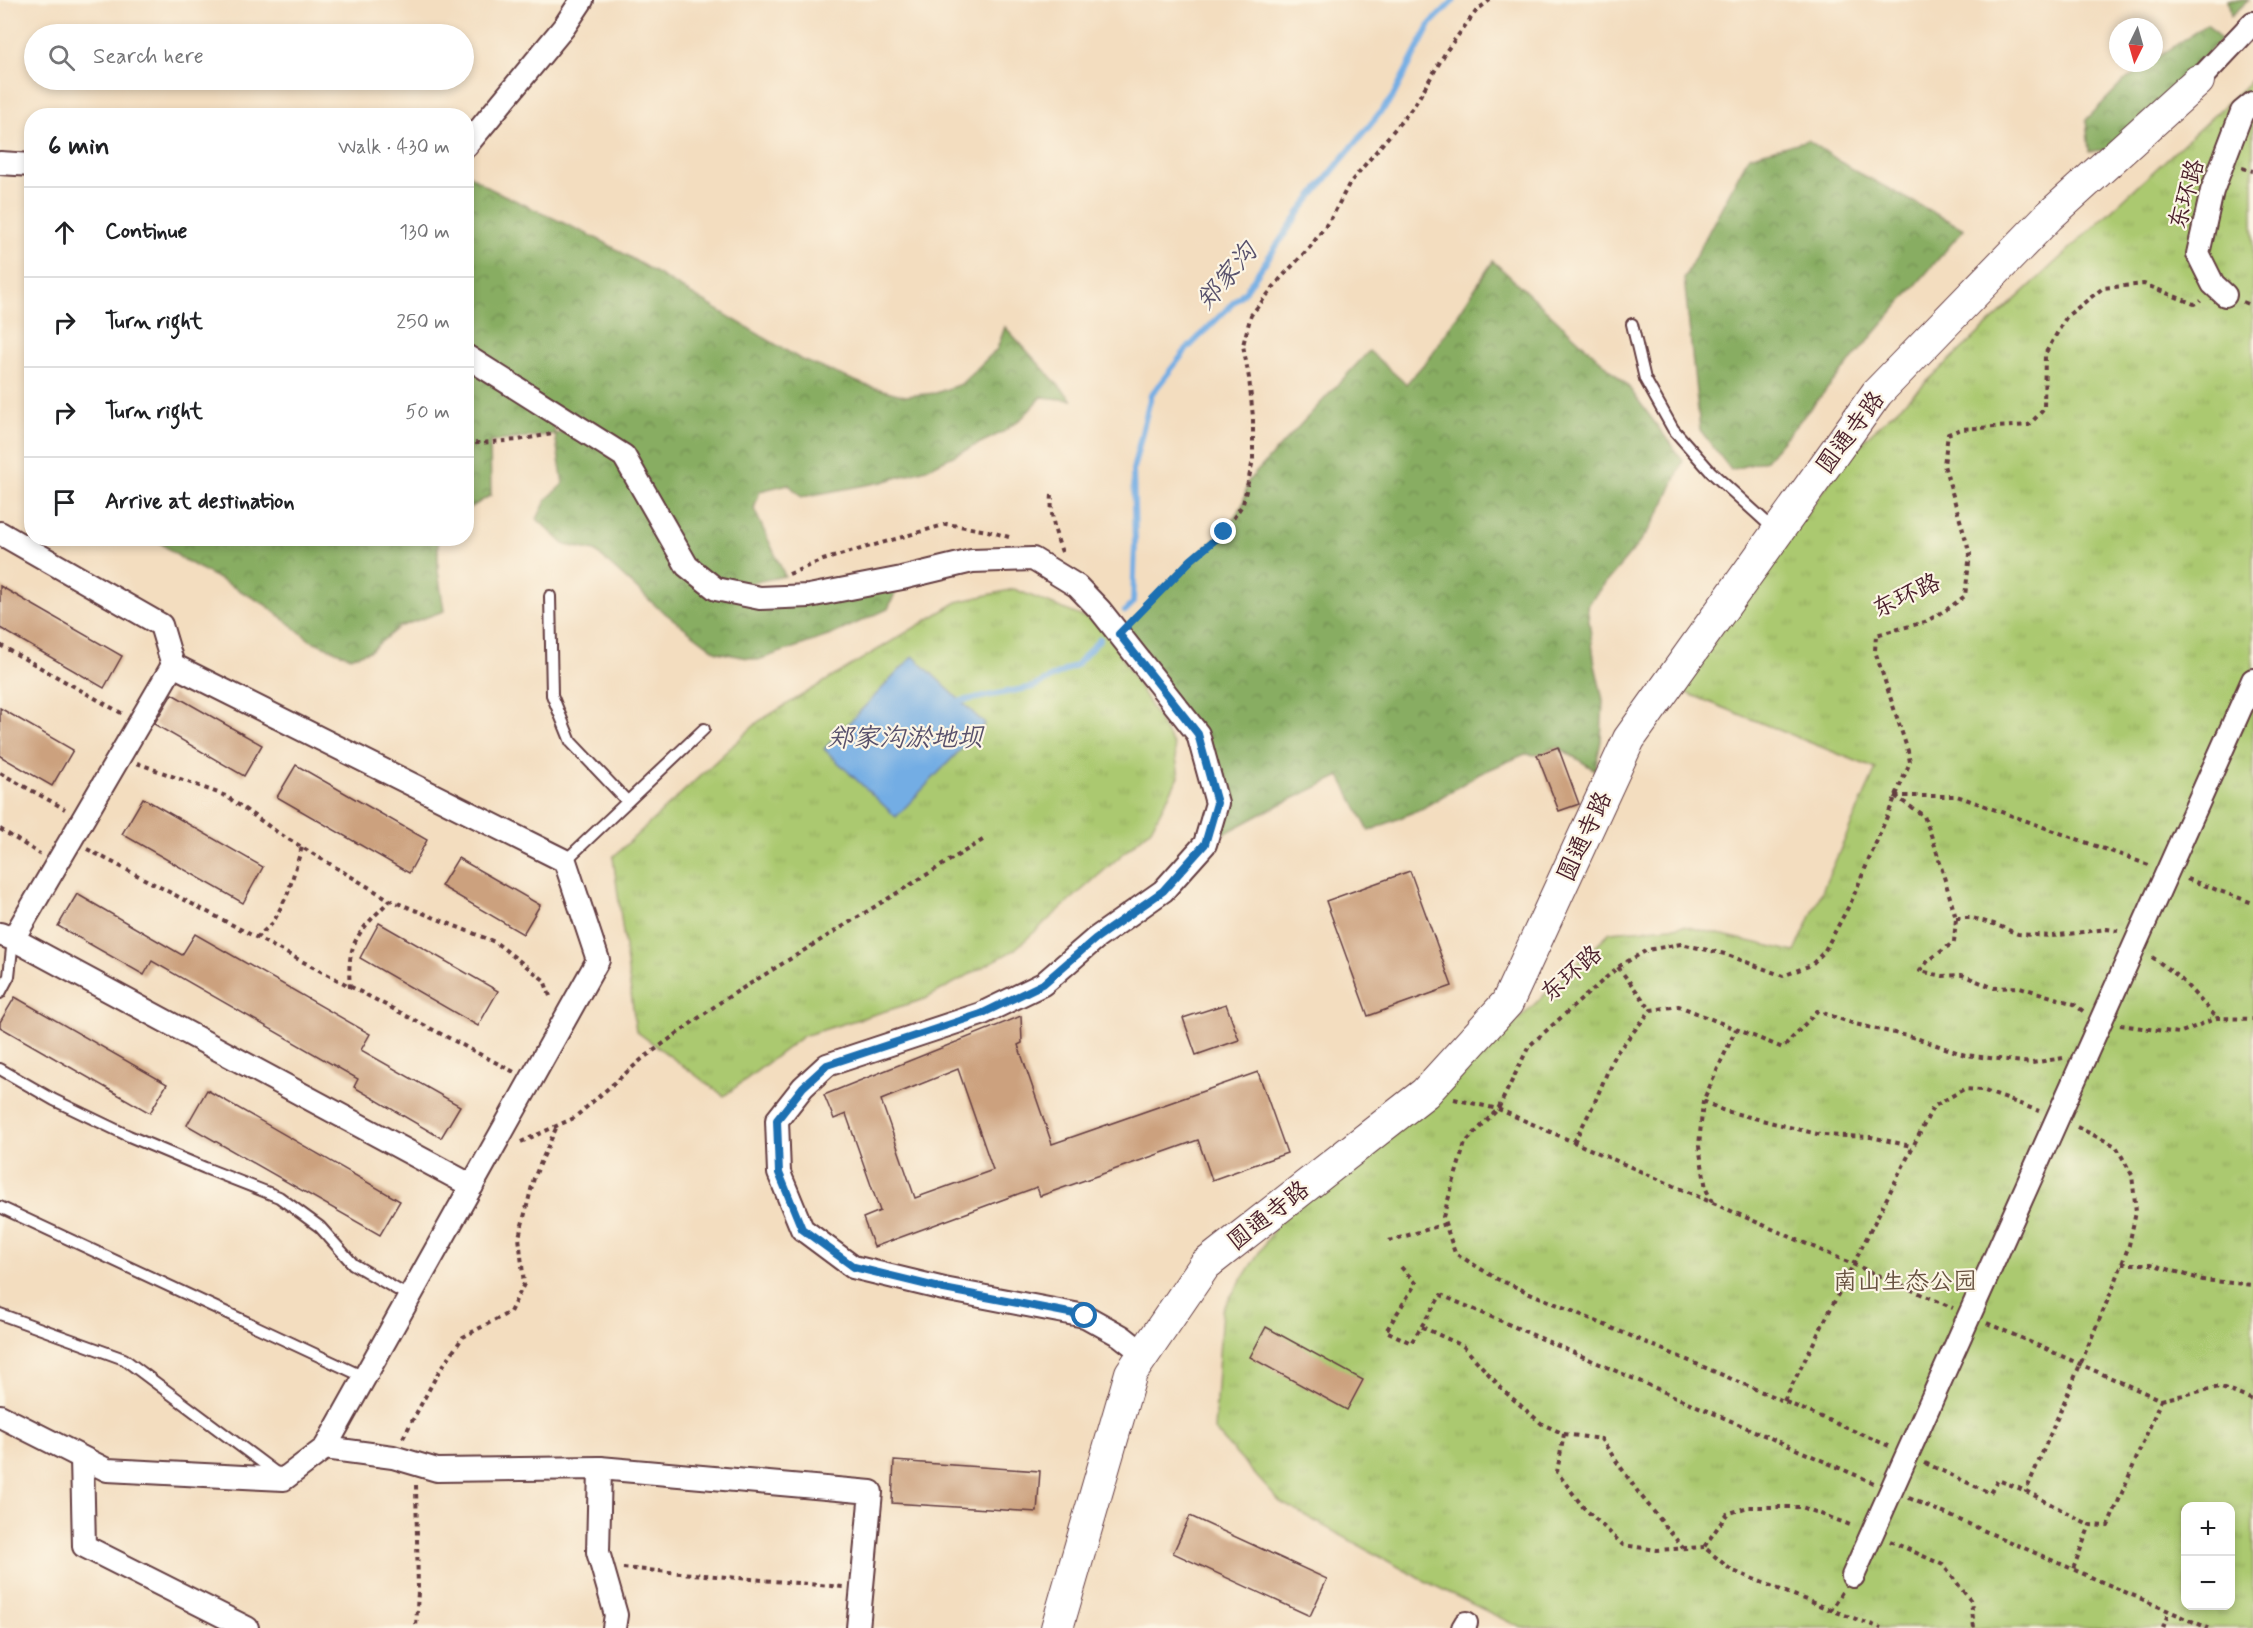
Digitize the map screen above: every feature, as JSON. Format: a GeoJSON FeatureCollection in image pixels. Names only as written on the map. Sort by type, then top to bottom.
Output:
{"type":"FeatureCollection","features":[{"type":"Feature","properties":{"kind":"street"},"geometry":{"type":"LineString","coordinates":[[474,136],[564,27],[582,0]]}},
{"type":"Feature","properties":{"kind":"street"},"geometry":{"type":"LineString","coordinates":[[2198,81],[2253,23]]}},
{"type":"Feature","properties":{"kind":"street"},"geometry":{"type":"LineString","coordinates":[[2198,81],[2253,43]]}},
{"type":"Feature","properties":{"kind":"street","name":"圆通寺路"},"geometry":{"type":"LineString","coordinates":[[1057,1628],[1131,1373],[1205,1265],[1425,1093],[1507,1003],[1629,739],[1876,393],[2048,217],[2198,81]]}},
{"type":"Feature","properties":{"kind":"street","name":"东环路"},"geometry":{"type":"LineString","coordinates":[[2225,295],[2213,284],[2198,254],[2212,191],[2248,107]]}},
{"type":"Feature","properties":{"kind":"street"},"geometry":{"type":"LineString","coordinates":[[0,164],[24,165]]}},
{"type":"Feature","properties":{"kind":"street"},"geometry":{"type":"LineString","coordinates":[[474,361],[624,456],[687,566],[716,589],[759,598],[809,596],[902,578],[972,561],[1033,559],[1077,586],[1100,610],[1198,734],[1217,803],[1205,844],[1163,891],[1095,939],[1043,984],[981,1014],[827,1065],[803,1087],[777,1120],[779,1173],[802,1229],[854,1267],[944,1289],[1085,1316],[1121,1336],[1144,1354]]}},
{"type":"Feature","properties":{"kind":"street"},"geometry":{"type":"LineString","coordinates":[[0,533],[161,625],[173,665],[57,864],[6,937],[472,1186]]}},
{"type":"Feature","properties":{"kind":"street"},"geometry":{"type":"LineString","coordinates":[[0,1416],[107,1470],[284,1479],[324,1448],[598,960],[565,861],[173,665]]}},
{"type":"Feature","properties":{"kind":"street"},"geometry":{"type":"LineString","coordinates":[[1853,1576],[2253,680]]}},
{"type":"Feature","properties":{"kind":"street"},"geometry":{"type":"LineString","coordinates":[[324,1448],[393,1457],[437,1470],[600,1468],[871,1492],[858,1628]]}},
{"type":"Feature","properties":{"kind":"street"},"geometry":{"type":"LineString","coordinates":[[82,1458],[84,1546],[248,1628]]}},
{"type":"Feature","properties":{"kind":"street"},"geometry":{"type":"LineString","coordinates":[[600,1468],[598,1551],[616,1615],[614,1628]]}},
{"type":"Feature","properties":{"kind":"lane"},"geometry":{"type":"LineString","coordinates":[[1632,324],[1646,379],[1673,429],[1711,472],[1776,532]]}},
{"type":"Feature","properties":{"kind":"lane"},"geometry":{"type":"LineString","coordinates":[[550,596],[552,695],[571,742],[627,801]]}},
{"type":"Feature","properties":{"kind":"lane"},"geometry":{"type":"LineString","coordinates":[[565,861],[704,729]]}},
{"type":"Feature","properties":{"kind":"lane"},"geometry":{"type":"LineString","coordinates":[[0,993],[9,976],[6,937]]}},
{"type":"Feature","properties":{"kind":"lane"},"geometry":{"type":"LineString","coordinates":[[0,1069],[54,1100],[129,1136],[279,1197],[320,1227],[353,1264],[410,1297]]}},
{"type":"Feature","properties":{"kind":"lane"},"geometry":{"type":"LineString","coordinates":[[0,1207],[364,1377]]}},
{"type":"Feature","properties":{"kind":"lane"},"geometry":{"type":"LineString","coordinates":[[0,1314],[124,1359],[284,1479]]}},
{"type":"Feature","properties":{"kind":"path"},"geometry":{"type":"LineString","coordinates":[[1119,634],[1191,560],[1224,532],[1243,504],[1253,460],[1250,378],[1243,345],[1251,315],[1310,247],[1332,217],[1349,184],[1414,106],[1447,50],[1477,10],[1490,0]]}},
{"type":"Feature","properties":{"kind":"path","name":"东环路"},"geometry":{"type":"LineString","coordinates":[[1445,1224],[1443,1217],[1465,1143],[1498,1108],[1529,1046],[1618,967],[1647,950],[1681,944],[1725,954],[1783,975],[1811,965],[1824,952],[1851,902],[1910,762],[1875,651],[1876,635],[1925,622],[1965,596],[1971,554],[1944,465],[1947,434],[1961,429],[2029,425],[2044,409],[2045,354],[2067,316],[2103,288],[2144,284],[2194,303],[2225,295]]}},
{"type":"Feature","properties":{"kind":"path"},"geometry":{"type":"LineString","coordinates":[[474,443],[519,440],[581,429]]}},
{"type":"Feature","properties":{"kind":"path"},"geometry":{"type":"LineString","coordinates":[[1052,495],[1051,506],[1055,535],[1077,586]]}},
{"type":"Feature","properties":{"kind":"path"},"geometry":{"type":"LineString","coordinates":[[785,576],[823,560],[947,524],[988,531],[1010,538]]}},
{"type":"Feature","properties":{"kind":"path"},"geometry":{"type":"LineString","coordinates":[[0,645],[139,724]]}},
{"type":"Feature","properties":{"kind":"path"},"geometry":{"type":"LineString","coordinates":[[119,757],[226,796],[302,847],[390,900],[495,942],[544,980],[562,1025]]}},
{"type":"Feature","properties":{"kind":"path"},"geometry":{"type":"LineString","coordinates":[[0,774],[83,819]]}},
{"type":"Feature","properties":{"kind":"path"},"geometry":{"type":"LineString","coordinates":[[1895,796],[1957,796],[2253,903]]}},
{"type":"Feature","properties":{"kind":"path"},"geometry":{"type":"LineString","coordinates":[[1895,796],[1924,816],[1956,918],[1954,942],[1928,961],[1920,971],[1943,976],[1962,975],[1994,988],[2020,987],[2050,995],[2074,1004],[2099,1024],[2128,1025],[2180,1033],[2217,1018],[2253,1019]]}},
{"type":"Feature","properties":{"kind":"path"},"geometry":{"type":"LineString","coordinates":[[0,829],[57,864]]}},
{"type":"Feature","properties":{"kind":"path"},"geometry":{"type":"LineString","coordinates":[[487,1158],[574,1118],[642,1059],[722,1001],[986,838]]}},
{"type":"Feature","properties":{"kind":"path"},"geometry":{"type":"LineString","coordinates":[[71,840],[531,1081]]}},
{"type":"Feature","properties":{"kind":"path"},"geometry":{"type":"LineString","coordinates":[[256,938],[273,923],[288,893],[302,847]]}},
{"type":"Feature","properties":{"kind":"path"},"geometry":{"type":"LineString","coordinates":[[350,988],[350,951],[364,927],[390,900]]}},
{"type":"Feature","properties":{"kind":"path"},"geometry":{"type":"LineString","coordinates":[[1956,918],[1972,918],[2018,934],[2052,936],[2107,929],[2123,932],[2178,976],[2217,1018]]}},
{"type":"Feature","properties":{"kind":"path"},"geometry":{"type":"LineString","coordinates":[[1618,967],[1651,1010]]}},
{"type":"Feature","properties":{"kind":"path"},"geometry":{"type":"LineString","coordinates":[[1574,1142],[1594,1104],[1614,1056],[1651,1010],[1679,1006],[1783,1048],[1817,1011],[1855,1024],[1916,1038],[1965,1055],[2032,1063],[2084,1055]]}},
{"type":"Feature","properties":{"kind":"path"},"geometry":{"type":"LineString","coordinates":[[1712,1202],[1706,1189],[1699,1146],[1703,1101],[1736,1029]]}},
{"type":"Feature","properties":{"kind":"path"},"geometry":{"type":"LineString","coordinates":[[1784,1401],[1854,1265],[1911,1146],[1933,1107],[1964,1089],[1982,1090],[2057,1117],[2116,1146],[2132,1175],[2136,1212],[2129,1245],[2122,1264],[2026,1491]]}},
{"type":"Feature","properties":{"kind":"path"},"geometry":{"type":"LineString","coordinates":[[1425,1093],[1498,1108],[2161,1400],[2219,1388],[2253,1400]]}},
{"type":"Feature","properties":{"kind":"path"},"geometry":{"type":"LineString","coordinates":[[1703,1101],[1722,1110],[1821,1135],[1871,1137],[1911,1146]]}},
{"type":"Feature","properties":{"kind":"path"},"geometry":{"type":"LineString","coordinates":[[393,1457],[438,1373],[463,1337],[510,1311],[524,1284],[519,1237],[534,1178],[558,1125]]}},
{"type":"Feature","properties":{"kind":"path"},"geometry":{"type":"LineString","coordinates":[[1389,1241],[1445,1224],[1455,1253],[1497,1279],[1784,1401],[1990,1493],[1998,1480],[2026,1491],[2090,1525],[2108,1526],[2161,1400]]}},
{"type":"Feature","properties":{"kind":"path"},"geometry":{"type":"LineString","coordinates":[[2122,1264],[2151,1264],[2204,1280],[2253,1285]]}},
{"type":"Feature","properties":{"kind":"path"},"geometry":{"type":"LineString","coordinates":[[1401,1267],[1416,1283],[1386,1331],[1411,1343],[1441,1295],[2208,1628]]}},
{"type":"Feature","properties":{"kind":"path"},"geometry":{"type":"LineString","coordinates":[[1422,1327],[1463,1346],[1504,1391],[1542,1424],[1564,1434],[1601,1439],[1638,1492],[1684,1548]]}},
{"type":"Feature","properties":{"kind":"path"},"geometry":{"type":"LineString","coordinates":[[1564,1434],[1557,1472],[1583,1507],[1623,1545],[1658,1550],[1704,1547],[1731,1570],[1881,1628]]}},
{"type":"Feature","properties":{"kind":"path"},"geometry":{"type":"LineString","coordinates":[[415,1464],[418,1590],[416,1628]]}},
{"type":"Feature","properties":{"kind":"path"},"geometry":{"type":"LineString","coordinates":[[1704,1547],[1727,1514],[1748,1507],[1802,1507],[1872,1532],[1943,1565],[1971,1601],[1974,1628]]}},
{"type":"Feature","properties":{"kind":"path"},"geometry":{"type":"LineString","coordinates":[[2073,1569],[2090,1525]]}},
{"type":"Feature","properties":{"kind":"path"},"geometry":{"type":"LineString","coordinates":[[602,1566],[861,1589]]}},
{"type":"Feature","properties":{"kind":"path"},"geometry":{"type":"LineString","coordinates":[[1831,1610],[1853,1576]]}},
{"type":"Feature","properties":{"kind":"path"},"geometry":{"type":"LineString","coordinates":[[2163,1628],[2169,1611]]}},
{"type":"Feature","properties":{"kind":"green space"},"geometry":{"type":"Polygon","coordinates":[[[2228,0],[2249,0],[2231,16],[2228,0]]]}},
{"type":"Feature","properties":{"kind":"green space"},"geometry":{"type":"Polygon","coordinates":[[[2207,24],[2221,40],[2108,150],[2089,151],[2086,120],[2124,81],[2137,72],[2163,72],[2163,54],[2207,24]]]}},
{"type":"Feature","properties":{"kind":"green space","name":"南山生态公园"},"geometry":{"type":"Polygon","coordinates":[[[2253,79],[2253,1628],[1521,1628],[1419,1578],[1280,1502],[1214,1430],[1222,1310],[1282,1217],[1493,1044],[1610,932],[1684,926],[1795,952],[1876,769],[1679,690],[1852,451],[2253,79]]]}},
{"type":"Feature","properties":{"kind":"green space"},"geometry":{"type":"Polygon","coordinates":[[[1808,140],[1850,168],[1964,229],[1766,460],[1731,470],[1700,430],[1684,278],[1749,156],[1808,140]]]}},
{"type":"Feature","properties":{"kind":"green space"},"geometry":{"type":"Polygon","coordinates":[[[474,178],[491,189],[604,242],[800,359],[865,385],[905,396],[936,393],[961,384],[997,349],[1005,327],[1072,400],[1042,397],[1023,417],[1003,432],[926,469],[882,482],[802,497],[788,484],[760,491],[754,509],[785,576],[746,584],[719,579],[687,566],[760,598],[902,578],[888,609],[831,635],[758,660],[717,652],[657,607],[595,551],[565,545],[537,519],[547,499],[563,484],[555,434],[490,442],[491,495],[474,506],[474,178]],[[552,411],[555,434],[580,429],[552,411]]]}},
{"type":"Feature","properties":{"kind":"green space"},"geometry":{"type":"Polygon","coordinates":[[[1493,261],[1627,385],[1683,461],[1657,518],[1587,606],[1595,665],[1603,700],[1601,741],[1595,770],[1558,747],[1537,755],[1525,754],[1479,774],[1423,808],[1369,831],[1340,776],[1205,844],[1217,803],[1198,734],[1119,634],[1191,560],[1224,532],[1243,504],[1248,481],[1369,351],[1406,384],[1430,357],[1493,261]]]}},
{"type":"Feature","properties":{"kind":"green space"},"geometry":{"type":"Polygon","coordinates":[[[165,546],[438,546],[438,571],[444,611],[399,627],[370,651],[350,657],[310,640],[266,605],[181,558],[165,546]]]}},
{"type":"Feature","properties":{"kind":"green space"},"geometry":{"type":"Polygon","coordinates":[[[1014,589],[1103,625],[1174,746],[1179,776],[1151,829],[1014,950],[925,999],[803,1036],[724,1096],[636,1031],[613,857],[759,721],[957,602],[1014,589]]]}},
{"type":"Feature","properties":{"kind":"water","name":"郑家沟淤地坝"},"geometry":{"type":"Polygon","coordinates":[[[913,656],[985,724],[896,817],[824,749],[913,656]]]}},
{"type":"Feature","properties":{"kind":"building"},"geometry":{"type":"Polygon","coordinates":[[[0,586],[122,656],[104,688],[0,628],[0,586]]]}},
{"type":"Feature","properties":{"kind":"building"},"geometry":{"type":"Polygon","coordinates":[[[172,694],[262,745],[244,776],[154,724],[172,694]]]}},
{"type":"Feature","properties":{"kind":"building"},"geometry":{"type":"Polygon","coordinates":[[[0,708],[73,750],[52,786],[0,756],[0,708]]]}},
{"type":"Feature","properties":{"kind":"building"},"geometry":{"type":"Polygon","coordinates":[[[1558,747],[1579,804],[1559,811],[1537,755],[1558,747]]]}},
{"type":"Feature","properties":{"kind":"building"},"geometry":{"type":"Polygon","coordinates":[[[296,765],[427,840],[409,873],[277,797],[296,765]]]}},
{"type":"Feature","properties":{"kind":"building"},"geometry":{"type":"Polygon","coordinates":[[[143,798],[263,867],[243,903],[122,834],[143,798]]]}},
{"type":"Feature","properties":{"kind":"building"},"geometry":{"type":"Polygon","coordinates":[[[458,858],[540,905],[523,934],[441,886],[458,858]]]}},
{"type":"Feature","properties":{"kind":"building"},"geometry":{"type":"Polygon","coordinates":[[[1410,871],[1452,986],[1368,1016],[1326,901],[1410,871]]]}},
{"type":"Feature","properties":{"kind":"building"},"geometry":{"type":"Polygon","coordinates":[[[77,894],[182,955],[195,934],[370,1034],[361,1050],[460,1106],[441,1138],[354,1087],[358,1079],[152,961],[144,975],[58,926],[77,894]]]}},
{"type":"Feature","properties":{"kind":"building"},"geometry":{"type":"Polygon","coordinates":[[[379,923],[498,991],[478,1026],[360,958],[379,923]]]}},
{"type":"Feature","properties":{"kind":"building"},"geometry":{"type":"Polygon","coordinates":[[[15,997],[167,1084],[150,1113],[0,1027],[0,1022],[15,997]]]}},
{"type":"Feature","properties":{"kind":"building"},"geometry":{"type":"Polygon","coordinates":[[[1226,1004],[1239,1040],[1196,1055],[1183,1018],[1226,1004]]]}},
{"type":"Feature","properties":{"kind":"building"},"geometry":{"type":"Polygon","coordinates":[[[1021,1016],[1022,1043],[1018,1045],[1052,1144],[1258,1072],[1287,1153],[1212,1180],[1198,1140],[1040,1196],[1037,1187],[874,1247],[863,1218],[880,1211],[846,1114],[834,1119],[824,1095],[1021,1016]],[[958,1069],[881,1100],[915,1198],[993,1170],[958,1069]]]}},
{"type":"Feature","properties":{"kind":"building"},"geometry":{"type":"Polygon","coordinates":[[[207,1090],[400,1201],[380,1235],[187,1125],[207,1090]]]}},
{"type":"Feature","properties":{"kind":"building"},"geometry":{"type":"Polygon","coordinates":[[[1266,1327],[1363,1380],[1347,1410],[1250,1357],[1266,1327]]]}},
{"type":"Feature","properties":{"kind":"building"},"geometry":{"type":"Polygon","coordinates":[[[894,1461],[1040,1471],[1037,1512],[892,1503],[894,1461]]]}},
{"type":"Feature","properties":{"kind":"building"},"geometry":{"type":"Polygon","coordinates":[[[1190,1516],[1327,1579],[1310,1616],[1173,1553],[1190,1516]]]}},
{"type":"Feature","properties":{"kind":"waterway","name":"郑家沟"},"geometry":{"type":"LineString","coordinates":[[1125,611],[1133,603],[1135,545],[1133,470],[1151,395],[1187,349],[1246,290],[1304,206],[1392,98],[1431,23],[1454,0]]}},
{"type":"Feature","properties":{"kind":"waterway","name":"郑家沟"},"geometry":{"type":"LineString","coordinates":[[961,701],[1033,687],[1076,665],[1100,639]]}},
{"type":"Feature","properties":{"kind":"route"},"geometry":{"type":"LineString","coordinates":[[1085,1316],[944,1289],[854,1267],[802,1229],[779,1173],[777,1120],[803,1087],[827,1065],[981,1014],[1043,984],[1095,939],[1163,891],[1205,844],[1217,803],[1198,734],[1119,634],[1191,560],[1224,532]]}}]}
